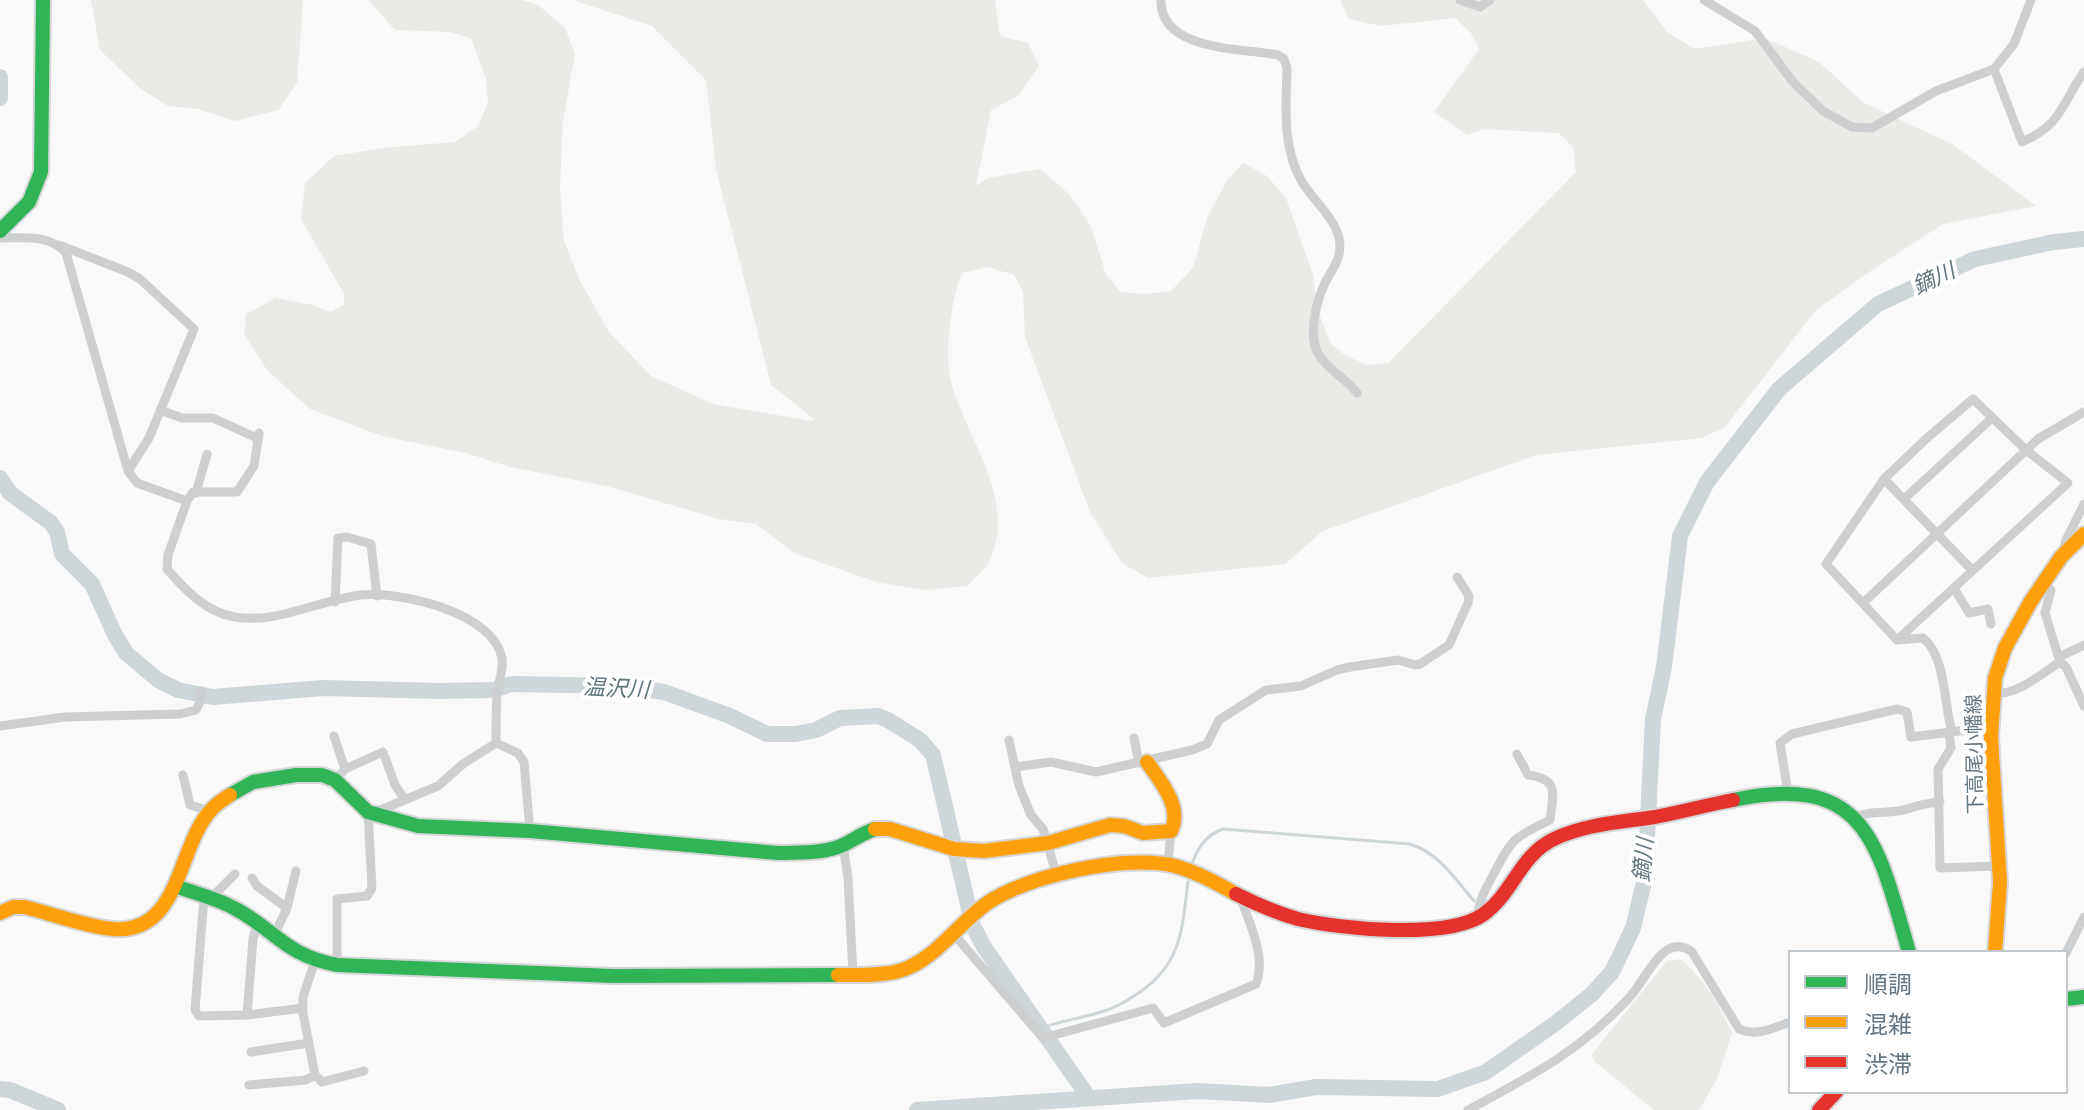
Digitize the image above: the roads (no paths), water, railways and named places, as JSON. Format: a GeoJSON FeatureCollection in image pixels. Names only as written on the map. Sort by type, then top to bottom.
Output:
{"type":"FeatureCollection","features":[{"type":"Feature","properties":{"kind":"street"},"geometry":{"type":"LineString","coordinates":[[0,231],[29,202],[41,172],[43,0]]}},
{"type":"Feature","properties":{"kind":"street"},"geometry":{"type":"LineString","coordinates":[[1161,0],[1165,19],[1192,40],[1227,50],[1278,55],[1284,59],[1287,68],[1287,138],[1291,155],[1299,177],[1339,238],[1339,259],[1326,281],[1314,327],[1316,348],[1323,360],[1357,393]]}},
{"type":"Feature","properties":{"kind":"street"},"geometry":{"type":"LineString","coordinates":[[1460,0],[1480,7],[1490,0]]}},
{"type":"Feature","properties":{"kind":"street"},"geometry":{"type":"LineString","coordinates":[[1704,0],[1755,31],[1793,82],[1823,111],[1852,127],[1872,128],[1936,91],[1994,69],[2014,44],[2031,0]]}},
{"type":"Feature","properties":{"kind":"street"},"geometry":{"type":"LineString","coordinates":[[1994,69],[2022,142],[2037,135],[2064,111],[2084,72]]}},
{"type":"Feature","properties":{"kind":"street"},"geometry":{"type":"LineString","coordinates":[[0,238],[36,238],[128,272],[140,279],[194,329],[149,438],[128,471]]}},
{"type":"Feature","properties":{"kind":"street"},"geometry":{"type":"LineString","coordinates":[[59,245],[66,253],[128,471],[137,483],[187,501]]}},
{"type":"Feature","properties":{"kind":"street"},"geometry":{"type":"LineString","coordinates":[[1973,399],[2026,450],[2068,483],[1897,640],[1826,564],[1884,479],[1973,399]]}},
{"type":"Feature","properties":{"kind":"street"},"geometry":{"type":"LineString","coordinates":[[160,410],[182,418],[213,418],[258,436],[254,466],[237,492],[193,492],[168,555],[167,569],[214,611],[233,617],[253,619],[358,596],[377,596],[447,609],[485,629],[493,638],[502,659],[497,692],[496,743]]}},
{"type":"Feature","properties":{"kind":"street"},"geometry":{"type":"LineString","coordinates":[[1863,603],[2026,450],[2048,432],[2084,412]]}},
{"type":"Feature","properties":{"kind":"street"},"geometry":{"type":"LineString","coordinates":[[1904,499],[1992,418]]}},
{"type":"Feature","properties":{"kind":"street"},"geometry":{"type":"LineString","coordinates":[[196,493],[207,454]]}},
{"type":"Feature","properties":{"kind":"street"},"geometry":{"type":"LineString","coordinates":[[1884,479],[1972,570]]}},
{"type":"Feature","properties":{"kind":"street"},"geometry":{"type":"LineString","coordinates":[[2063,553],[2084,504]]}},
{"type":"Feature","properties":{"kind":"street","name":"下高尾小幡線"},"geometry":{"type":"LineString","coordinates":[[1995,950],[1999,920],[1998,866],[1991,727],[1999,663],[2015,628],[2041,585],[2063,553],[2084,534]]}},
{"type":"Feature","properties":{"kind":"street"},"geometry":{"type":"LineString","coordinates":[[335,602],[338,538],[347,537],[371,544],[377,596]]}},
{"type":"Feature","properties":{"kind":"street"},"geometry":{"type":"LineString","coordinates":[[1015,767],[1051,762],[1096,772],[1192,750],[1207,744],[1219,720],[1266,690],[1301,686],[1350,667],[1398,660],[1420,664],[1449,645],[1468,603],[1469,596],[1457,577]]}},
{"type":"Feature","properties":{"kind":"street"},"geometry":{"type":"LineString","coordinates":[[2041,585],[2051,590],[2045,613],[2060,659],[2084,706]]}},
{"type":"Feature","properties":{"kind":"street"},"geometry":{"type":"LineString","coordinates":[[1954,588],[1969,613],[1988,609],[1991,624]]}},
{"type":"Feature","properties":{"kind":"street"},"geometry":{"type":"LineString","coordinates":[[1897,640],[1923,638],[1932,647],[1944,684],[1951,748],[1938,769],[1940,868],[1998,866]]}},
{"type":"Feature","properties":{"kind":"street"},"geometry":{"type":"LineString","coordinates":[[1993,693],[2002,694],[2027,683],[2084,645]]}},
{"type":"Feature","properties":{"kind":"street"},"geometry":{"type":"LineString","coordinates":[[0,726],[65,717],[180,714],[196,710],[201,691]]}},
{"type":"Feature","properties":{"kind":"street"},"geometry":{"type":"LineString","coordinates":[[1788,793],[1780,743],[1792,734],[1897,709],[1907,712],[1911,737],[1991,727]]}},
{"type":"Feature","properties":{"kind":"street"},"geometry":{"type":"LineString","coordinates":[[334,736],[340,775],[368,812],[372,888],[367,896],[337,899],[337,965]]}},
{"type":"Feature","properties":{"kind":"street"},"geometry":{"type":"LineString","coordinates":[[1134,738],[1143,762],[1172,805],[1176,818],[1171,831],[1168,863]]}},
{"type":"Feature","properties":{"kind":"street"},"geometry":{"type":"LineString","coordinates":[[1009,740],[1019,786],[1031,815],[1043,829],[1057,876]]}},
{"type":"Feature","properties":{"kind":"street"},"geometry":{"type":"LineString","coordinates":[[368,812],[378,811],[438,786],[463,764],[496,743]]}},
{"type":"Feature","properties":{"kind":"street"},"geometry":{"type":"LineString","coordinates":[[496,743],[518,753],[524,762],[530,831]]}},
{"type":"Feature","properties":{"kind":"street"},"geometry":{"type":"LineString","coordinates":[[0,913],[13,907],[24,907],[114,929],[144,925],[175,886],[196,834],[210,811],[253,782],[296,775],[340,775],[383,752],[395,785],[405,800]]}},
{"type":"Feature","properties":{"kind":"street"},"geometry":{"type":"LineString","coordinates":[[1478,919],[1481,896],[1505,849],[1525,831],[1550,820],[1554,790],[1543,777],[1528,775],[1517,754]]}},
{"type":"Feature","properties":{"kind":"street"},"geometry":{"type":"LineString","coordinates":[[183,775],[190,805],[210,811]]}},
{"type":"Feature","properties":{"kind":"street"},"geometry":{"type":"LineString","coordinates":[[175,886],[234,908],[273,938],[315,961],[337,965],[675,979],[853,975],[906,970],[990,901],[1030,883],[1138,863],[1168,863],[1270,911],[1300,920],[1352,929],[1451,926],[1478,919],[1500,901],[1525,861],[1545,843],[1560,836],[1770,793],[1788,793],[1833,803],[1854,818],[1878,847],[1908,950]]}},
{"type":"Feature","properties":{"kind":"street"},"geometry":{"type":"LineString","coordinates":[[1854,818],[1881,811],[1906,810],[1916,804],[1940,802]]}},
{"type":"Feature","properties":{"kind":"street"},"geometry":{"type":"LineString","coordinates":[[368,812],[418,826],[530,831],[778,853],[813,852],[843,845],[862,833],[890,829],[954,849],[984,851],[1048,843],[1110,825],[1143,833],[1171,831]]}},
{"type":"Feature","properties":{"kind":"street"},"geometry":{"type":"LineString","coordinates":[[843,845],[848,878],[853,975]]}},
{"type":"Feature","properties":{"kind":"street"},"geometry":{"type":"LineString","coordinates":[[273,938],[287,908],[296,871]]}},
{"type":"Feature","properties":{"kind":"street"},"geometry":{"type":"LineString","coordinates":[[235,874],[207,898],[195,1010],[199,1016],[247,1015],[303,1008]]}},
{"type":"Feature","properties":{"kind":"street"},"geometry":{"type":"LineString","coordinates":[[252,878],[257,886],[287,908]]}},
{"type":"Feature","properties":{"kind":"street"},"geometry":{"type":"LineString","coordinates":[[952,932],[1043,1038],[1153,1008],[1164,1023],[1256,984],[1259,976],[1258,953],[1240,895]]}},
{"type":"Feature","properties":{"kind":"street"},"geometry":{"type":"LineString","coordinates":[[2068,950],[2084,917]]}},
{"type":"Feature","properties":{"kind":"street"},"geometry":{"type":"LineString","coordinates":[[247,1015],[253,939],[257,925]]}},
{"type":"Feature","properties":{"kind":"street"},"geometry":{"type":"LineString","coordinates":[[1468,1110],[1562,1058],[1596,1032],[1630,997],[1664,950],[1673,945],[1683,945],[1692,952],[1739,1029],[1759,1033],[1788,1023]]}},
{"type":"Feature","properties":{"kind":"street"},"geometry":{"type":"LineString","coordinates":[[315,961],[303,997],[315,1075],[322,1082],[364,1071]]}},
{"type":"Feature","properties":{"kind":"street"},"geometry":{"type":"LineString","coordinates":[[251,1052],[309,1043]]}},
{"type":"Feature","properties":{"kind":"street"},"geometry":{"type":"LineString","coordinates":[[249,1085],[306,1080],[315,1075]]}},
{"type":"Feature","properties":{"kind":"street"},"geometry":{"type":"LineString","coordinates":[[1819,1110],[1834,1094]]}},
{"type":"Feature","properties":{"kind":"waterway","name":"温沢川"},"geometry":{"type":"LineString","coordinates":[[0,77],[0,98]]}},
{"type":"Feature","properties":{"kind":"waterway","name":"鏑川"},"geometry":{"type":"LineString","coordinates":[[917,1110],[1198,1091],[1269,1095],[1316,1087],[1438,1089],[1486,1072],[1556,1023],[1592,994],[1612,972],[1633,928],[1645,878],[1653,719],[1664,667],[1680,536],[1707,482],[1779,389],[1878,304],[1975,259],[2054,242],[2084,239]]}},
{"type":"Feature","properties":{"kind":"waterway","name":"温沢川"},"geometry":{"type":"LineString","coordinates":[[0,478],[10,493],[51,523],[57,532],[62,554],[92,584],[126,653],[158,680],[178,690],[213,697],[323,688],[440,691],[494,690],[511,684],[623,686],[664,692],[730,716],[767,734],[816,730],[840,718],[878,716],[888,720],[920,740],[933,755],[973,926],[984,947],[1089,1098]]}},
{"type":"Feature","properties":{"kind":"waterway"},"geometry":{"type":"LineString","coordinates":[[1191,866],[1202,843],[1223,829],[1410,844],[1438,860],[1474,901]]}},
{"type":"Feature","properties":{"kind":"waterway"},"geometry":{"type":"LineString","coordinates":[[1041,1028],[1122,1004],[1154,981],[1178,944],[1188,882]]}},
{"type":"Feature","properties":{"kind":"waterway"},"geometry":{"type":"LineString","coordinates":[[0,1089],[10,1090],[58,1110]]}}]}
